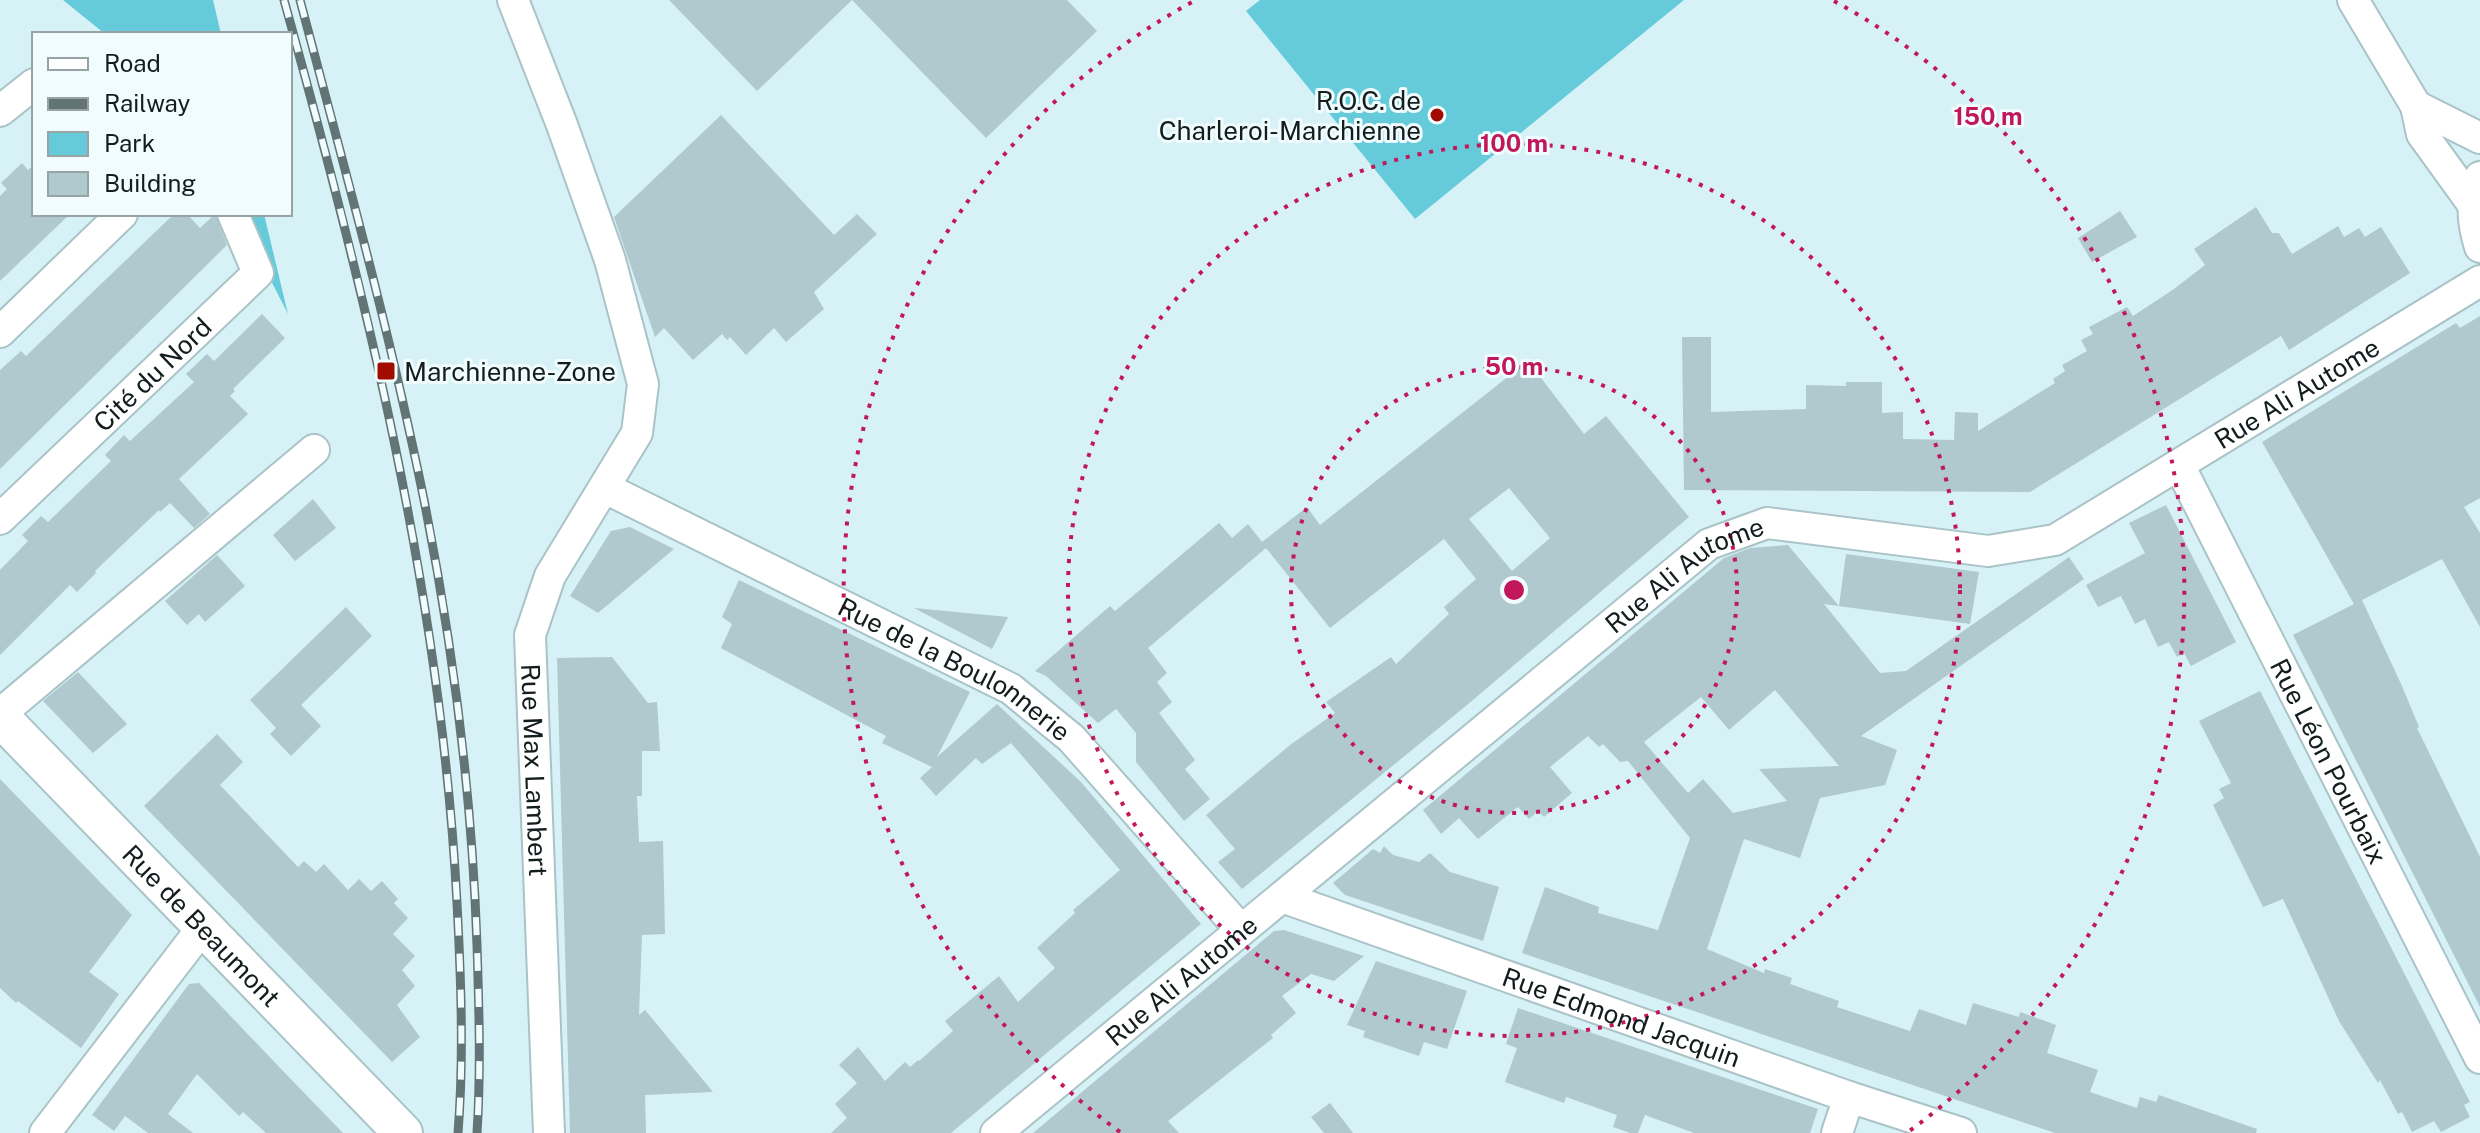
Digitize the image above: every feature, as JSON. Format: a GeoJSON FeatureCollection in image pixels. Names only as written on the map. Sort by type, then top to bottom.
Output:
{"type":"FeatureCollection","features":[{"type":"Feature","properties":{"kind":"main road","name":"Rue de Beaumont"},"geometry":{"type":"LineString","coordinates":[[0,716],[403,1133]]}},
{"type":"Feature","properties":{"kind":"street","name":"Rue Max Lambert"},"geometry":{"type":"LineString","coordinates":[[513,0],[610,260],[643,384],[637,433],[550,576],[530,635],[549,1133]]}},
{"type":"Feature","properties":{"kind":"street"},"geometry":{"type":"LineString","coordinates":[[2353,0],[2416,106],[2422,134],[2476,190],[2472,224],[2480,247]]}},
{"type":"Feature","properties":{"kind":"street"},"geometry":{"type":"LineString","coordinates":[[0,111],[32,86]]}},
{"type":"Feature","properties":{"kind":"street"},"geometry":{"type":"LineString","coordinates":[[2416,106],[2480,138]]}},
{"type":"Feature","properties":{"kind":"street"},"geometry":{"type":"LineString","coordinates":[[0,332],[120,216]]}},
{"type":"Feature","properties":{"kind":"street","name":"Cité du Nord"},"geometry":{"type":"LineString","coordinates":[[0,519],[258,273],[234,216]]}},
{"type":"Feature","properties":{"kind":"street","name":"Rue Ali Autome"},"geometry":{"type":"LineString","coordinates":[[996,1133],[1709,544],[1767,523],[1988,551],[2055,540],[2480,281]]}},
{"type":"Feature","properties":{"kind":"street"},"geometry":{"type":"LineString","coordinates":[[0,716],[314,450]]}},
{"type":"Feature","properties":{"kind":"street","name":"Rue Léon Pourbaix"},"geometry":{"type":"LineString","coordinates":[[2179,465],[2480,1058]]}},
{"type":"Feature","properties":{"kind":"street","name":"Rue de la Boulonnerie"},"geometry":{"type":"LineString","coordinates":[[605,488],[1011,689],[1071,738],[1241,930]]}},
{"type":"Feature","properties":{"kind":"street","name":"Rue Edmond Jacquin"},"geometry":{"type":"LineString","coordinates":[[1282,897],[1849,1097],[1961,1133]]}},
{"type":"Feature","properties":{"kind":"street"},"geometry":{"type":"LineString","coordinates":[[45,1133],[203,927]]}},
{"type":"Feature","properties":{"kind":"street"},"geometry":{"type":"LineString","coordinates":[[1837,1133],[1849,1097]]}},
{"type":"Feature","properties":{"kind":"green space"},"geometry":{"type":"Polygon","coordinates":[[[63,0],[213,0],[221,32],[103,32],[63,0]]]}},
{"type":"Feature","properties":{"kind":"green space","name":"R.O.C. de Charleroi-Marchienne"},"geometry":{"type":"Polygon","coordinates":[[[1260,0],[1684,0],[1415,219],[1246,11],[1260,0]]]}},
{"type":"Feature","properties":{"kind":"green space"},"geometry":{"type":"Polygon","coordinates":[[[238,216],[264,216],[288,314],[238,216]]]}},
{"type":"Feature","properties":{"kind":"building"},"geometry":{"type":"Polygon","coordinates":[[[669,0],[852,0],[757,91],[669,0]]]}},
{"type":"Feature","properties":{"kind":"building"},"geometry":{"type":"Polygon","coordinates":[[[852,0],[1067,0],[1097,31],[986,138],[852,0]]]}},
{"type":"Feature","properties":{"kind":"building"},"geometry":{"type":"Polygon","coordinates":[[[721,115],[834,235],[857,214],[877,234],[814,292],[824,309],[786,342],[774,328],[746,355],[730,337],[727,340],[722,334],[693,360],[664,328],[655,337],[614,217],[721,115]]]}},
{"type":"Feature","properties":{"kind":"building"},"geometry":{"type":"Polygon","coordinates":[[[22,163],[28,170],[32,167],[32,216],[68,216],[0,281],[0,196],[7,189],[1,183],[22,163]]]}},
{"type":"Feature","properties":{"kind":"building"},"geometry":{"type":"Polygon","coordinates":[[[2256,207],[2272,233],[2279,233],[2292,254],[2338,226],[2344,237],[2359,228],[2365,237],[2381,227],[2410,273],[2289,350],[2281,336],[2030,492],[1684,490],[1682,337],[1711,337],[1711,412],[1806,409],[1806,385],[1846,386],[1846,382],[1882,382],[1882,413],[1903,412],[1903,439],[1954,440],[1955,412],[1978,413],[1978,431],[2055,383],[2053,379],[2065,371],[2062,365],[2087,351],[2081,340],[2093,334],[2089,327],[2127,307],[2133,316],[2174,289],[2205,265],[2194,249],[2256,207]]]}},
{"type":"Feature","properties":{"kind":"building"},"geometry":{"type":"Polygon","coordinates":[[[2120,211],[2137,237],[2092,262],[2078,238],[2120,211]]]}},
{"type":"Feature","properties":{"kind":"building"},"geometry":{"type":"Polygon","coordinates":[[[172,216],[189,216],[200,228],[216,216],[227,245],[0,469],[0,370],[21,351],[26,356],[172,216]]]}},
{"type":"Feature","properties":{"kind":"building"},"geometry":{"type":"Polygon","coordinates":[[[262,314],[285,338],[233,389],[235,391],[230,396],[248,414],[179,479],[210,514],[194,528],[170,503],[159,510],[77,592],[70,585],[0,655],[0,570],[28,541],[22,535],[41,516],[48,522],[111,461],[105,455],[124,435],[130,441],[194,382],[186,374],[207,354],[214,361],[262,314]]]}},
{"type":"Feature","properties":{"kind":"building"},"geometry":{"type":"Polygon","coordinates":[[[2480,316],[2480,498],[2464,507],[2480,533],[2480,627],[2442,559],[2362,600],[2402,686],[2417,728],[2480,857],[2480,1007],[2293,635],[2354,604],[2262,442],[2456,323],[2460,328],[2480,316]]]}},
{"type":"Feature","properties":{"kind":"building"},"geometry":{"type":"Polygon","coordinates":[[[1528,361],[1584,434],[1606,416],[1689,517],[1467,705],[1242,889],[1218,862],[1235,849],[1206,815],[1290,745],[1335,713],[1326,702],[1391,657],[1396,664],[1449,614],[1444,607],[1476,579],[1444,539],[1330,628],[1266,548],[1148,648],[1167,673],[1157,682],[1172,702],[1159,713],[1195,760],[1185,769],[1210,799],[1184,821],[1136,762],[1136,733],[1116,709],[1098,723],[1046,676],[1035,671],[1110,606],[1115,611],[1219,523],[1232,538],[1248,524],[1262,542],[1307,507],[1320,525],[1528,361]],[[1509,488],[1469,519],[1512,571],[1550,538],[1509,488]]]}},
{"type":"Feature","properties":{"kind":"building"},"geometry":{"type":"Polygon","coordinates":[[[313,499],[336,528],[295,561],[273,535],[313,499]]]}},
{"type":"Feature","properties":{"kind":"building"},"geometry":{"type":"Polygon","coordinates":[[[2166,505],[2236,642],[2191,666],[2184,653],[2177,657],[2169,642],[2158,647],[2145,619],[2135,624],[2121,596],[2098,607],[2086,585],[2145,553],[2129,523],[2166,505]]]}},
{"type":"Feature","properties":{"kind":"building"},"geometry":{"type":"Polygon","coordinates":[[[630,527],[674,549],[598,613],[570,596],[611,531],[630,527]]]}},
{"type":"Feature","properties":{"kind":"building"},"geometry":{"type":"Polygon","coordinates":[[[1788,545],[1839,606],[1846,554],[1979,572],[1970,624],[1824,604],[1880,673],[1906,671],[2069,557],[2084,579],[1861,736],[1897,750],[1885,785],[1820,798],[1800,858],[1744,839],[1707,949],[1764,973],[1765,969],[1792,978],[1790,984],[1839,1001],[1837,1007],[1910,1031],[1919,1009],[1966,1025],[1973,1003],[2019,1017],[2020,1012],[2056,1025],[2047,1053],[2098,1070],[2090,1092],[2137,1108],[2140,1097],[2156,1102],[2159,1095],[2257,1129],[2256,1133],[2055,1133],[1522,953],[1545,887],[1599,907],[1598,913],[1658,930],[1690,838],[1628,761],[1620,762],[1603,744],[1599,747],[1588,736],[1550,767],[1572,793],[1544,817],[1538,811],[1529,819],[1518,807],[1478,839],[1459,818],[1441,834],[1423,810],[1724,558],[1750,548],[1788,545]],[[1775,690],[1729,730],[1701,697],[1644,742],[1688,793],[1703,779],[1733,813],[1787,801],[1759,769],[1839,766],[1775,690]]]}},
{"type":"Feature","properties":{"kind":"building"},"geometry":{"type":"Polygon","coordinates":[[[217,555],[245,586],[205,622],[199,614],[187,625],[165,601],[217,555]]]}},
{"type":"Feature","properties":{"kind":"building"},"geometry":{"type":"Polygon","coordinates":[[[739,580],[970,692],[937,757],[997,704],[1081,782],[1201,924],[951,1133],[831,1133],[847,1118],[835,1104],[857,1083],[839,1065],[858,1047],[885,1081],[905,1062],[910,1067],[919,1061],[953,1031],[945,1021],[999,976],[1018,1002],[1055,968],[1037,948],[1075,913],[1073,910],[1120,870],[1011,743],[982,764],[976,758],[936,796],[920,778],[932,767],[882,743],[886,736],[721,648],[732,624],[722,617],[739,580]]]}},
{"type":"Feature","properties":{"kind":"building"},"geometry":{"type":"Polygon","coordinates":[[[346,607],[372,636],[301,705],[321,726],[291,756],[270,734],[276,728],[250,700],[346,607]]]}},
{"type":"Feature","properties":{"kind":"building"},"geometry":{"type":"Polygon","coordinates":[[[914,608],[1008,617],[992,649],[914,608]]]}},
{"type":"Feature","properties":{"kind":"building"},"geometry":{"type":"Polygon","coordinates":[[[612,657],[648,703],[657,702],[660,751],[642,751],[642,796],[637,796],[639,842],[663,841],[665,934],[642,935],[639,1015],[645,1010],[713,1092],[645,1095],[646,1133],[570,1133],[557,658],[612,657]]]}},
{"type":"Feature","properties":{"kind":"building"},"geometry":{"type":"Polygon","coordinates":[[[78,672],[127,724],[93,753],[43,701],[78,672]]]}},
{"type":"Feature","properties":{"kind":"building"},"geometry":{"type":"Polygon","coordinates":[[[2260,691],[2470,1102],[2464,1105],[2470,1117],[2441,1132],[2434,1121],[2412,1132],[2402,1112],[2398,1114],[2380,1080],[2378,1083],[2339,1021],[2283,899],[2263,907],[2213,805],[2224,798],[2219,789],[2231,783],[2199,721],[2260,691]]]}},
{"type":"Feature","properties":{"kind":"building"},"geometry":{"type":"Polygon","coordinates":[[[217,734],[243,762],[220,785],[298,867],[304,861],[316,872],[324,864],[348,890],[359,879],[371,891],[382,881],[398,899],[394,903],[408,918],[393,934],[415,956],[402,970],[415,986],[397,1005],[420,1037],[392,1062],[144,806],[217,734]]]}},
{"type":"Feature","properties":{"kind":"building"},"geometry":{"type":"Polygon","coordinates":[[[0,779],[132,915],[89,972],[119,994],[81,1048],[18,1001],[16,1003],[0,988],[0,779]]]}},
{"type":"Feature","properties":{"kind":"building"},"geometry":{"type":"Polygon","coordinates":[[[1384,846],[1393,855],[1419,862],[1430,853],[1450,872],[1499,887],[1483,941],[1345,895],[1333,883],[1373,849],[1380,853],[1384,846]]]}},
{"type":"Feature","properties":{"kind":"building"},"geometry":{"type":"Polygon","coordinates":[[[1284,930],[1364,956],[1334,981],[1311,974],[1282,996],[1296,1013],[1271,1035],[1273,1038],[1168,1121],[1179,1133],[1033,1133],[1274,931],[1284,930]]]}},
{"type":"Feature","properties":{"kind":"building"},"geometry":{"type":"Polygon","coordinates":[[[1376,961],[1467,991],[1447,1049],[1424,1042],[1419,1056],[1363,1037],[1365,1031],[1347,1025],[1376,961]]]}},
{"type":"Feature","properties":{"kind":"building"},"geometry":{"type":"Polygon","coordinates":[[[199,983],[343,1133],[266,1133],[243,1112],[239,1116],[197,1074],[168,1114],[193,1133],[148,1133],[125,1116],[114,1131],[92,1115],[189,984],[199,983]]]}},
{"type":"Feature","properties":{"kind":"building"},"geometry":{"type":"Polygon","coordinates":[[[1518,1008],[1818,1109],[1810,1133],[1694,1133],[1645,1115],[1638,1133],[1630,1133],[1613,1127],[1617,1115],[1566,1097],[1564,1103],[1505,1082],[1517,1048],[1506,1044],[1518,1008]]]}},
{"type":"Feature","properties":{"kind":"building"},"geometry":{"type":"Polygon","coordinates":[[[1330,1103],[1353,1133],[1324,1133],[1311,1117],[1330,1103]]]}},
{"type":"Feature","properties":{"kind":"railway"},"geometry":{"type":"LineString","coordinates":[[284,0],[371,334],[417,560],[435,674],[457,903],[461,1018],[458,1133]]}},
{"type":"Feature","properties":{"kind":"railway"},"geometry":{"type":"LineString","coordinates":[[300,0],[396,374],[444,610],[460,721],[471,833],[479,1039],[477,1133]]}},
{"type":"Feature","properties":{"kind":"place","name":"R.O.C. de Charleroi-Marchienne"},"geometry":{"type":"Point","coordinates":[1437,115]}},
{"type":"Feature","properties":{"kind":"place","name":"Marchienne-Zone"},"geometry":{"type":"Point","coordinates":[386,371]}}]}
